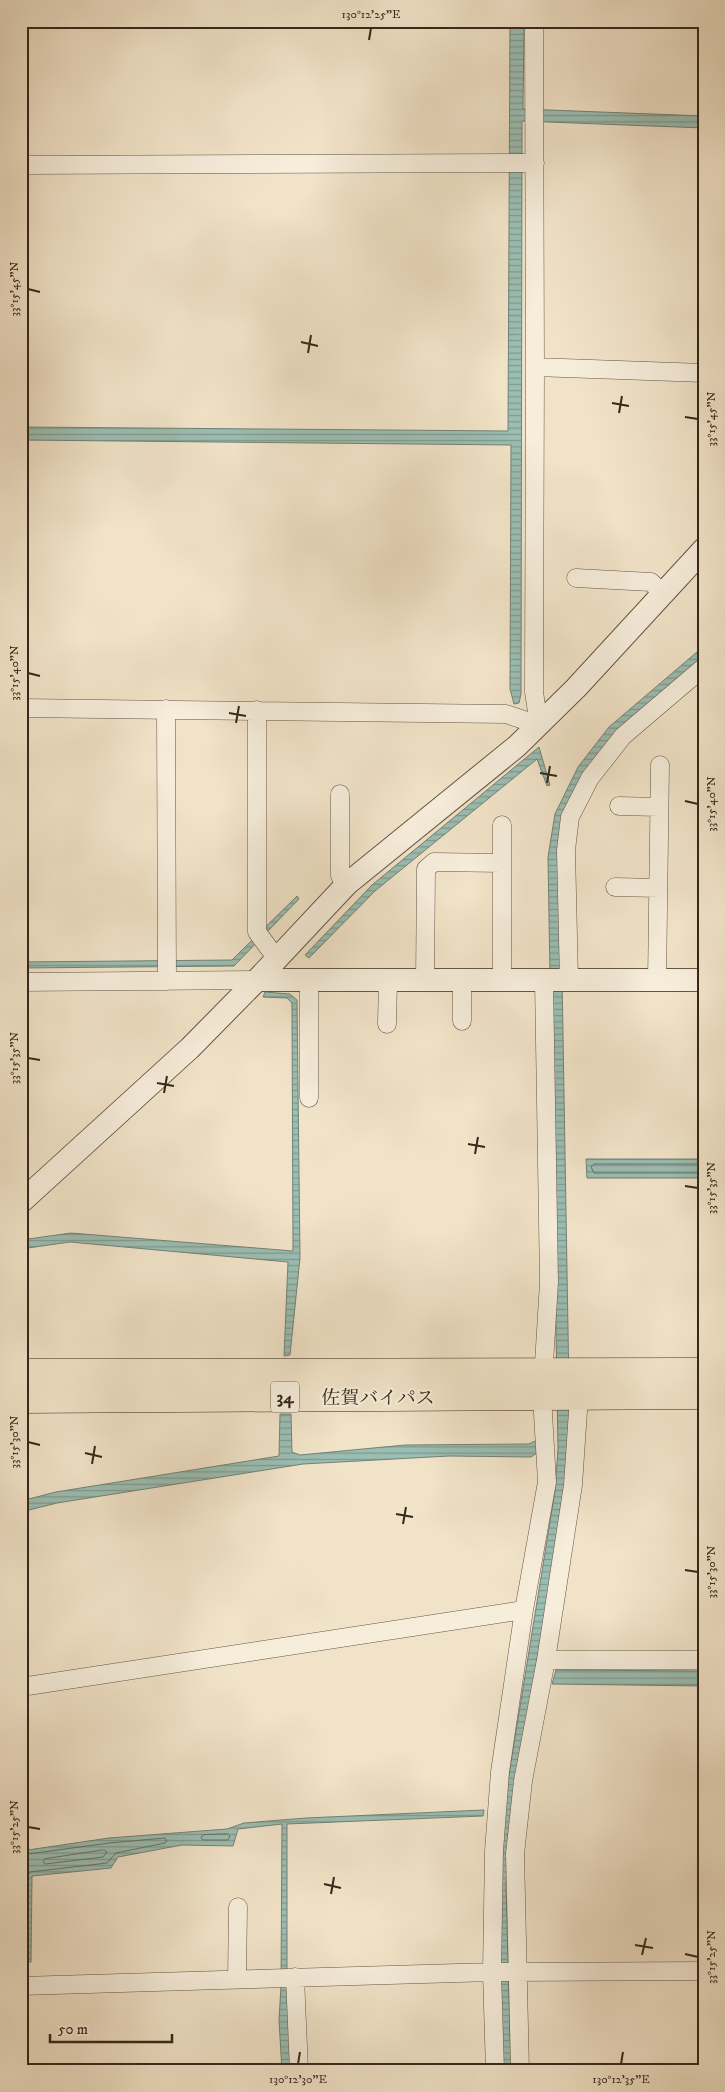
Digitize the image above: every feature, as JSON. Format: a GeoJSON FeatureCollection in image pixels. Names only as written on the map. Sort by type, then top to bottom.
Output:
{"type":"FeatureCollection","features":[{"type":"Feature","properties":{"kind":"highway","name":"佐賀バイパス"},"geometry":{"type":"LineString","coordinates":[[21,1399],[558,1386],[704,1372]]}},
{"type":"Feature","properties":{"kind":"highway","name":"佐賀バイパス"},"geometry":{"type":"LineString","coordinates":[[21,1373],[558,1386],[704,1395]]}},
{"type":"Feature","properties":{"kind":"street"},"geometry":{"type":"LineString","coordinates":[[534,21],[534,692],[539,725]]}},
{"type":"Feature","properties":{"kind":"street"},"geometry":{"type":"LineString","coordinates":[[21,164],[535,163]]}},
{"type":"Feature","properties":{"kind":"street"},"geometry":{"type":"LineString","coordinates":[[535,367],[704,373]]}},
{"type":"Feature","properties":{"kind":"street"},"geometry":{"type":"LineString","coordinates":[[267,945],[347,884],[517,746],[576,688],[704,549]]}},
{"type":"Feature","properties":{"kind":"street"},"geometry":{"type":"LineString","coordinates":[[576,578],[651,582],[662,593]]}},
{"type":"Feature","properties":{"kind":"street"},"geometry":{"type":"LineString","coordinates":[[569,981],[566,850],[570,817],[590,778],[624,736],[704,667]]}},
{"type":"Feature","properties":{"kind":"street"},"geometry":{"type":"LineString","coordinates":[[21,708],[506,714],[539,725]]}},
{"type":"Feature","properties":{"kind":"street"},"geometry":{"type":"LineString","coordinates":[[166,709],[167,981]]}},
{"type":"Feature","properties":{"kind":"street"},"geometry":{"type":"LineString","coordinates":[[21,1202],[190,1048],[257,980],[267,945],[257,710]]}},
{"type":"Feature","properties":{"kind":"street"},"geometry":{"type":"LineString","coordinates":[[657,980],[660,765]]}},
{"type":"Feature","properties":{"kind":"street"},"geometry":{"type":"LineString","coordinates":[[340,794],[340,876],[347,884]]}},
{"type":"Feature","properties":{"kind":"street"},"geometry":{"type":"LineString","coordinates":[[619,806],[659,806]]}},
{"type":"Feature","properties":{"kind":"street"},"geometry":{"type":"LineString","coordinates":[[502,825],[502,981]]}},
{"type":"Feature","properties":{"kind":"street"},"geometry":{"type":"LineString","coordinates":[[425,981],[426,868],[434,862],[502,863]]}},
{"type":"Feature","properties":{"kind":"street"},"geometry":{"type":"LineString","coordinates":[[615,887],[658,888]]}},
{"type":"Feature","properties":{"kind":"street"},"geometry":{"type":"LineString","coordinates":[[309,980],[309,1098]]}},
{"type":"Feature","properties":{"kind":"street"},"geometry":{"type":"LineString","coordinates":[[387,1024],[388,980]]}},
{"type":"Feature","properties":{"kind":"street"},"geometry":{"type":"LineString","coordinates":[[21,982],[704,980]]}},
{"type":"Feature","properties":{"kind":"street"},"geometry":{"type":"LineString","coordinates":[[462,981],[462,1021]]}},
{"type":"Feature","properties":{"kind":"street"},"geometry":{"type":"LineString","coordinates":[[520,2071],[515,1854],[523,1781],[546,1660],[573,1485],[558,1386],[549,1282],[544,981]]}},
{"type":"Feature","properties":{"kind":"street"},"geometry":{"type":"LineString","coordinates":[[495,2071],[492,1972],[494,1851],[500,1772],[524,1610],[547,1482],[558,1386]]}},
{"type":"Feature","properties":{"kind":"street"},"geometry":{"type":"LineString","coordinates":[[21,1686],[524,1610]]}},
{"type":"Feature","properties":{"kind":"street"},"geometry":{"type":"LineString","coordinates":[[546,1660],[704,1660]]}},
{"type":"Feature","properties":{"kind":"street"},"geometry":{"type":"LineString","coordinates":[[237,1979],[238,1906]]}},
{"type":"Feature","properties":{"kind":"street"},"geometry":{"type":"LineString","coordinates":[[21,1986],[492,1972],[704,1971]]}},
{"type":"Feature","properties":{"kind":"street"},"geometry":{"type":"LineString","coordinates":[[296,1977],[299,2071]]}},
{"type":"Feature","properties":{"kind":"water"},"geometry":{"type":"Polygon","coordinates":[[[510,21],[524,21],[523,109],[704,116],[704,128],[522,121],[521,694],[519,703],[514,704],[510,689],[511,445],[21,440],[21,427],[508,431],[510,21]]]}},
{"type":"Feature","properties":{"kind":"water"},"geometry":{"type":"Polygon","coordinates":[[[704,646],[704,660],[618,734],[560,858],[570,1448],[565,1491],[508,1835],[506,1888],[511,2071],[503,2071],[498,1888],[507,1787],[555,1491],[558,1449],[548,857],[555,814],[578,767],[609,727],[704,646]]]}},
{"type":"Feature","properties":{"kind":"water"},"geometry":{"type":"Polygon","coordinates":[[[539,747],[550,785],[547,786],[537,759],[375,891],[309,958],[305,955],[372,885],[539,747]]]}},
{"type":"Feature","properties":{"kind":"water"},"geometry":{"type":"Polygon","coordinates":[[[297,896],[299,899],[234,966],[21,968],[21,962],[232,960],[297,896]]]}},
{"type":"Feature","properties":{"kind":"water"},"geometry":{"type":"Polygon","coordinates":[[[265,992],[290,994],[297,1000],[300,1258],[290,1355],[284,1356],[288,1262],[70,1242],[21,1249],[21,1240],[71,1233],[293,1251],[292,1003],[287,998],[263,997],[265,992]]]}},
{"type":"Feature","properties":{"kind":"water"},"geometry":{"type":"Polygon","coordinates":[[[586,1159],[704,1159],[704,1178],[587,1178],[586,1159]]]}},
{"type":"Feature","properties":{"kind":"water"},"geometry":{"type":"Polygon","coordinates":[[[280,1414],[291,1414],[292,1452],[300,1455],[405,1445],[529,1444],[537,1440],[537,1453],[531,1457],[449,1456],[303,1464],[57,1503],[21,1512],[21,1501],[56,1492],[279,1456],[280,1414]]]}},
{"type":"Feature","properties":{"kind":"water"},"geometry":{"type":"Polygon","coordinates":[[[556,1670],[704,1671],[704,1686],[552,1684],[556,1670]]]}},
{"type":"Feature","properties":{"kind":"water"},"geometry":{"type":"Polygon","coordinates":[[[484,1810],[483,1816],[287,1824],[287,1987],[291,2071],[282,2071],[279,2020],[282,1824],[238,1829],[233,1846],[182,1845],[118,1857],[111,1868],[32,1876],[31,1962],[21,1962],[21,1851],[109,1838],[227,1829],[244,1823],[306,1818],[484,1810]]]}}]}
